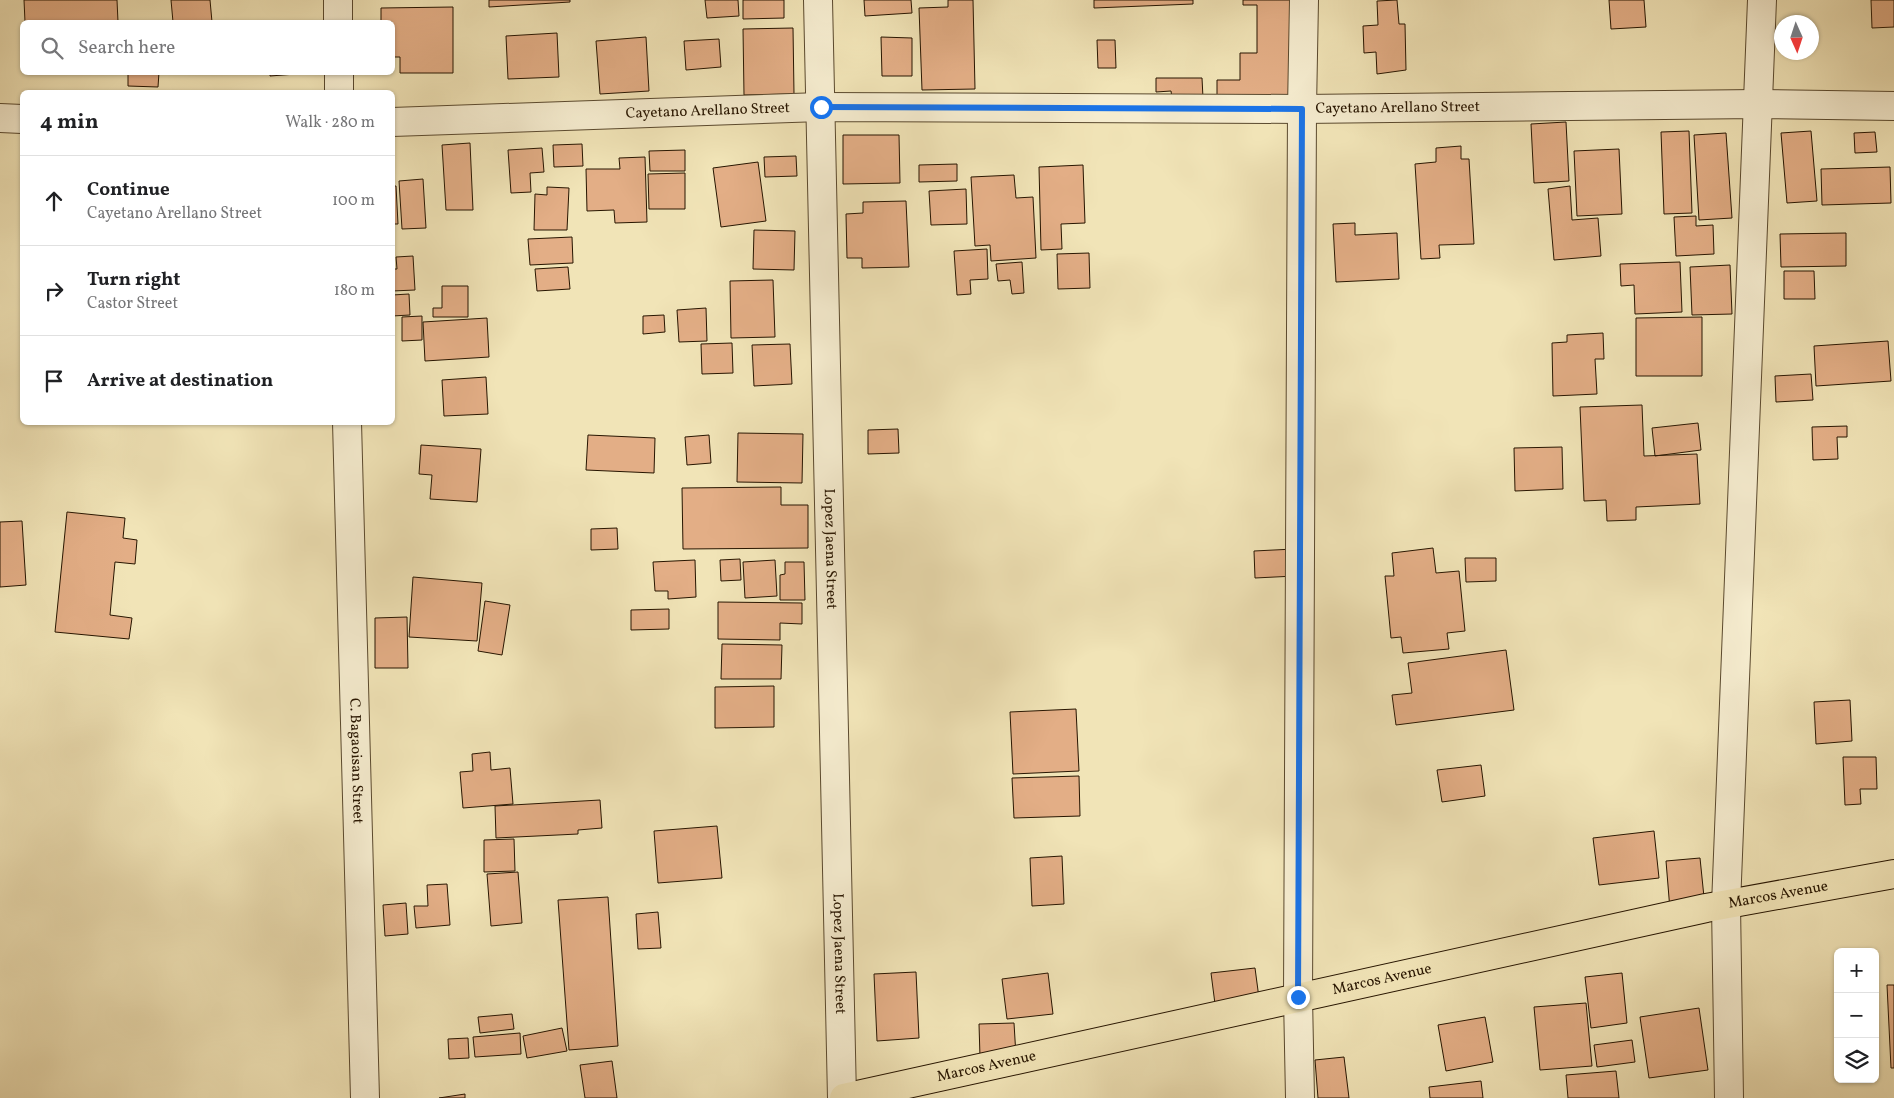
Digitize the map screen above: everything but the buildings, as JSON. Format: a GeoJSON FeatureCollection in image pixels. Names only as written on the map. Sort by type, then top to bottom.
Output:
{"type":"FeatureCollection","features":[{"type":"Feature","properties":{"kind":"main road","name":"Marcos Avenue"},"geometry":{"type":"LineString","coordinates":[[843,1098],[1298,997],[1726,905],[1894,874]]}},
{"type":"Feature","properties":{"kind":"street"},"geometry":{"type":"LineString","coordinates":[[338,0],[338,20]]}},
{"type":"Feature","properties":{"kind":"street","name":"Lopez Jaena Street"},"geometry":{"type":"LineString","coordinates":[[818,0],[843,1098]]}},
{"type":"Feature","properties":{"kind":"street"},"geometry":{"type":"LineString","coordinates":[[1300,1098],[1298,997],[1304,0]]}},
{"type":"Feature","properties":{"kind":"street"},"geometry":{"type":"LineString","coordinates":[[1729,1098],[1726,905],[1756,104],[1762,0]]}},
{"type":"Feature","properties":{"kind":"street"},"geometry":{"type":"LineString","coordinates":[[339,75],[339,90]]}},
{"type":"Feature","properties":{"kind":"street","name":"Cayetano Arellano Street"},"geometry":{"type":"LineString","coordinates":[[395,122],[821,107],[1302,109],[1756,104],[1894,106]]}},
{"type":"Feature","properties":{"kind":"street"},"geometry":{"type":"LineString","coordinates":[[0,118],[20,118]]}},
{"type":"Feature","properties":{"kind":"street","name":"C. Bagaoisan Street"},"geometry":{"type":"LineString","coordinates":[[347,425],[365,1098]]}},
{"type":"Feature","properties":{"kind":"route"},"geometry":{"type":"LineString","coordinates":[[821,107],[1302,109],[1298,997]]}}]}
